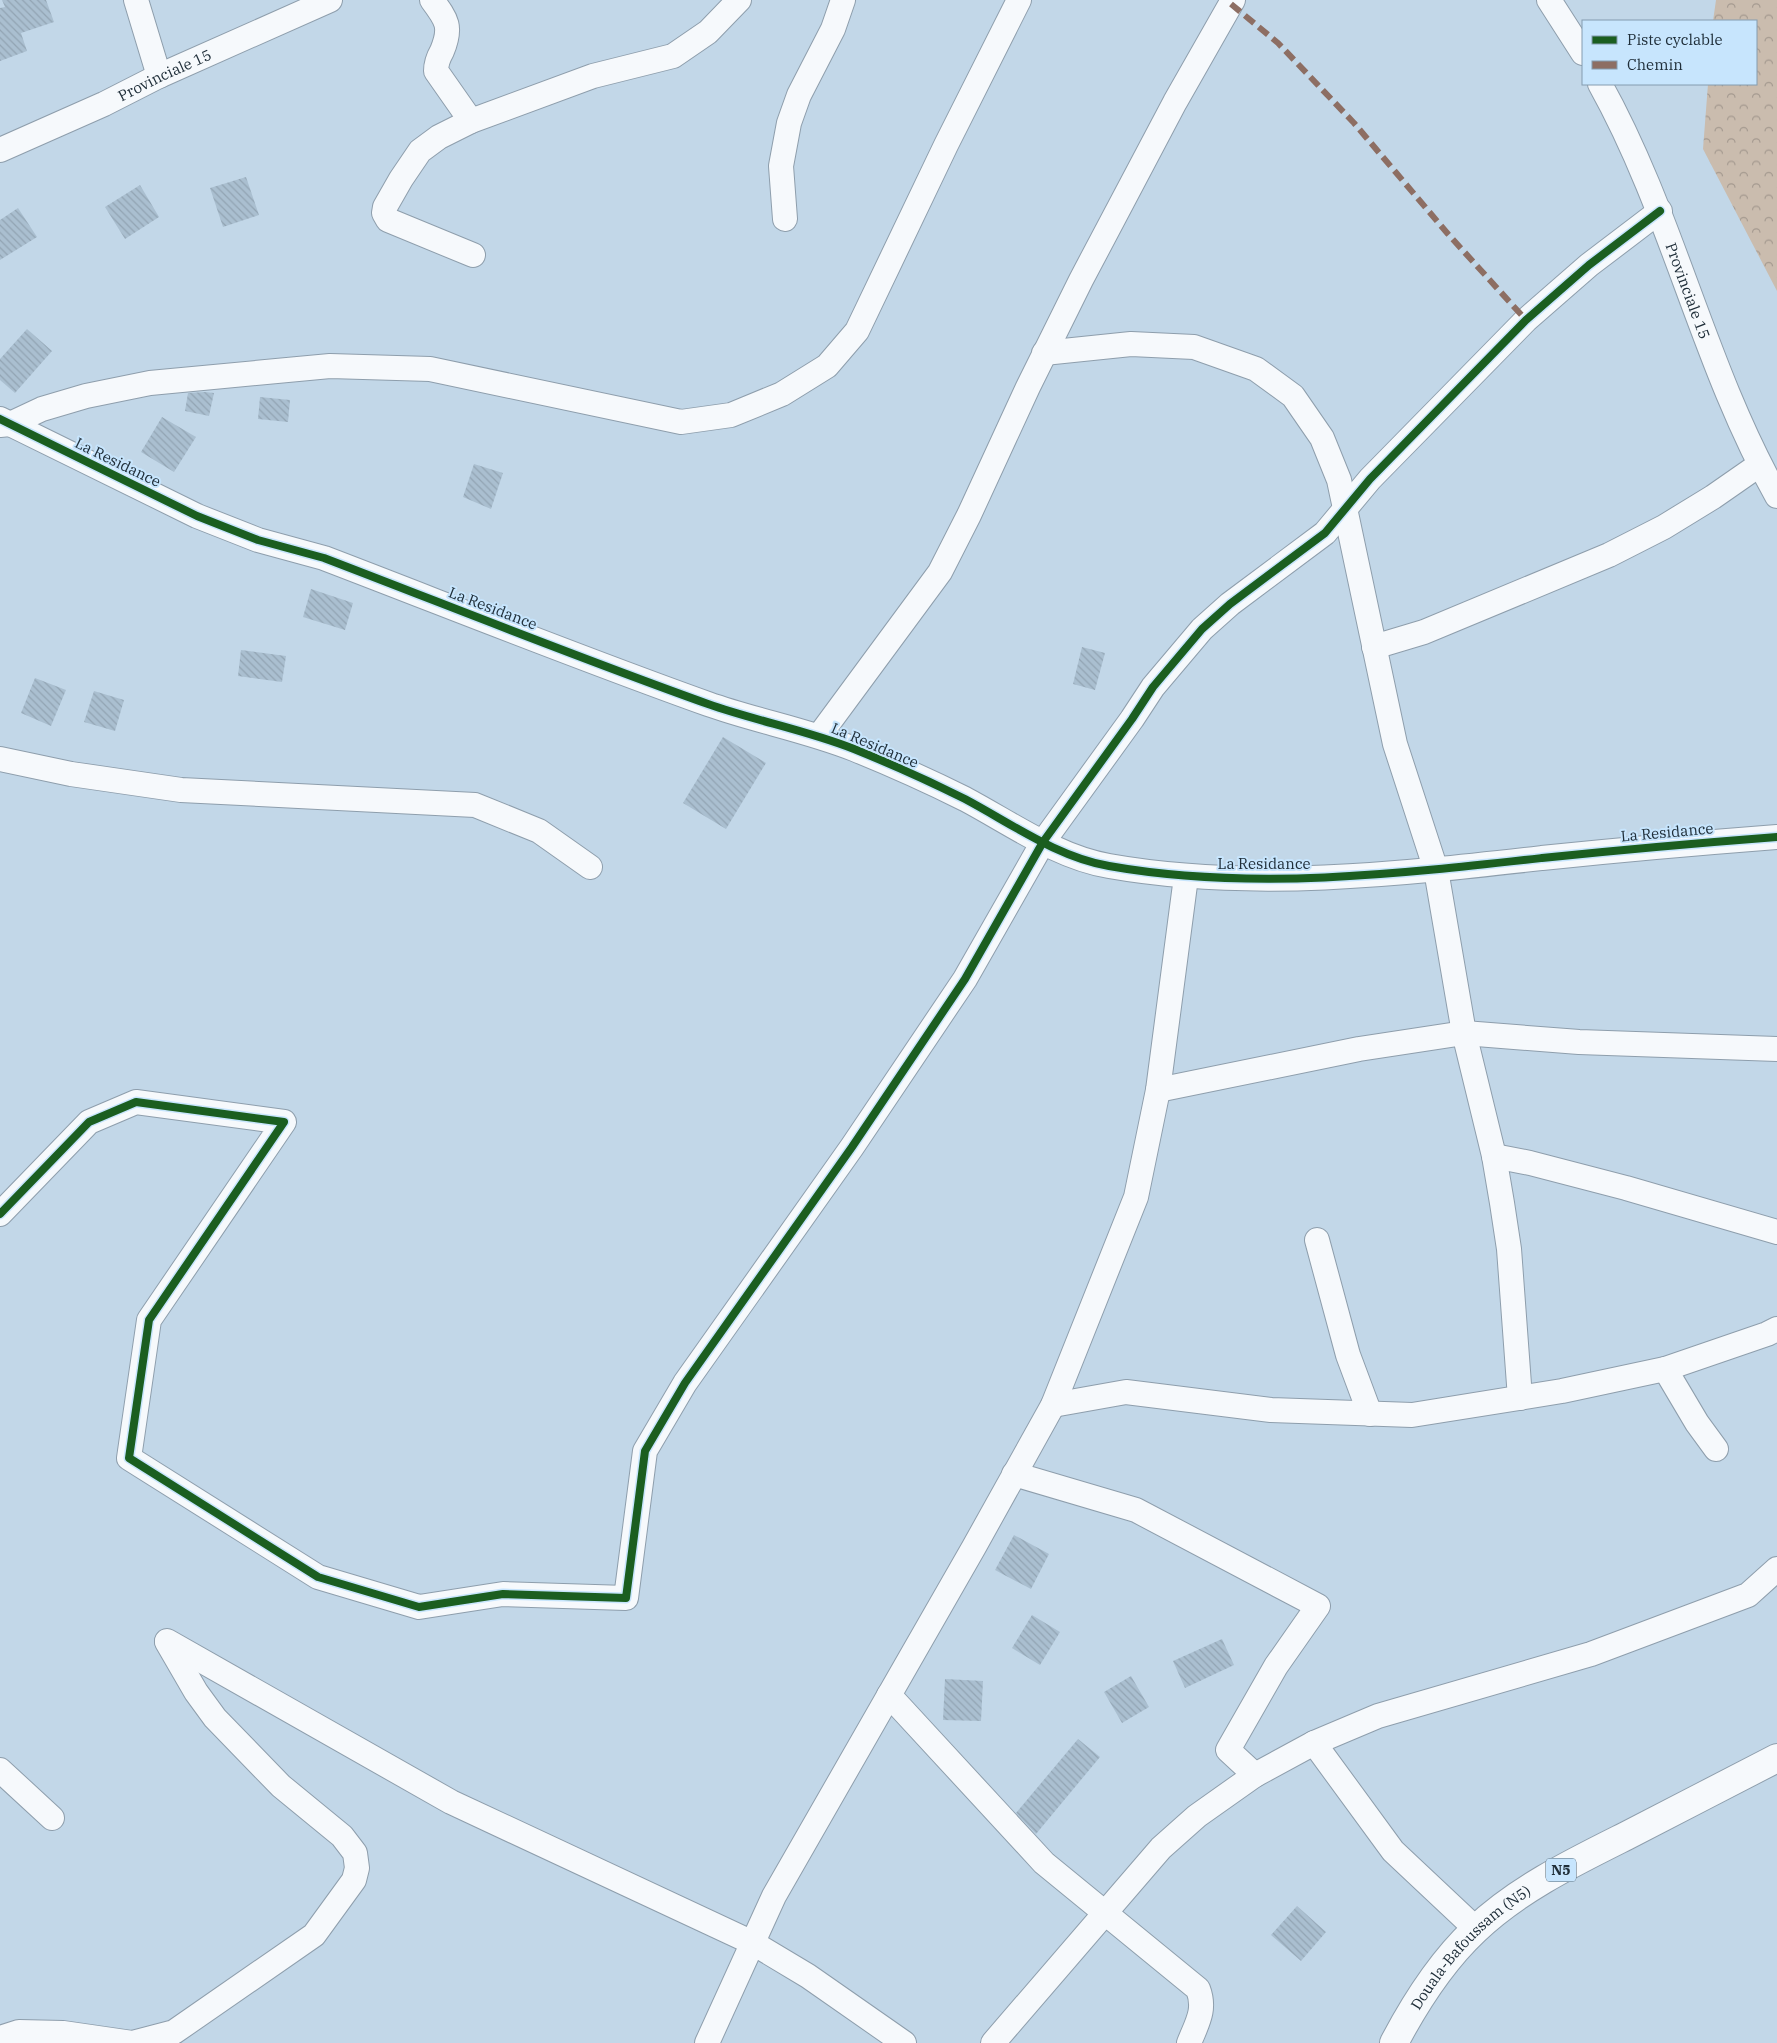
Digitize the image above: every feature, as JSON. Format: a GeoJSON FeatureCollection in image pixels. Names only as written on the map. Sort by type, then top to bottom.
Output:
{"type":"FeatureCollection","features":[{"type":"Feature","properties":{"kind":"highway","name":"Douala-Bafoussam (N5)"},"geometry":{"type":"LineString","coordinates":[[1394,2043],[1430,1984],[1476,1930],[1511,1902],[1548,1878],[1777,1758]]}},
{"type":"Feature","properties":{"kind":"street"},"geometry":{"type":"LineString","coordinates":[[136,0],[159,76]]}},
{"type":"Feature","properties":{"kind":"street","name":"Provinciale 15"},"geometry":{"type":"LineString","coordinates":[[0,150],[104,104],[159,76],[330,0]]}},
{"type":"Feature","properties":{"kind":"street"},"geometry":{"type":"LineString","coordinates":[[432,0],[444,17],[448,31],[447,39],[436,64],[436,71],[471,121]]}},
{"type":"Feature","properties":{"kind":"street"},"geometry":{"type":"LineString","coordinates":[[473,255],[388,220],[384,213],[385,207],[401,179],[420,152],[439,137],[471,121],[593,76],[673,56],[708,32],[739,0]]}},
{"type":"Feature","properties":{"kind":"street"},"geometry":{"type":"LineString","coordinates":[[785,219],[781,166],[783,144],[799,95],[834,29],[842,0]]}},
{"type":"Feature","properties":{"kind":"street"},"geometry":{"type":"LineString","coordinates":[[3,423],[86,396],[150,383],[330,366],[430,369],[681,422],[731,415],[739,412],[782,394],[827,366],[857,331],[1019,0]]}},
{"type":"Feature","properties":{"kind":"street"},"geometry":{"type":"LineString","coordinates":[[1549,0],[1582,51]]}},
{"type":"Feature","properties":{"kind":"street"},"geometry":{"type":"LineString","coordinates":[[819,736],[940,572],[969,515],[1044,353],[1229,1]]}},
{"type":"Feature","properties":{"kind":"street","name":"Provinciale 15"},"geometry":{"type":"LineString","coordinates":[[1600,85],[1660,211],[1704,337],[1759,465],[1777,496]]}},
{"type":"Feature","properties":{"kind":"street"},"geometry":{"type":"LineString","coordinates":[[0,1214],[89,1122],[136,1102],[284,1122],[149,1320],[129,1458],[318,1577],[420,1607],[503,1594],[626,1598],[645,1451],[685,1383],[852,1147],[965,978],[1043,842],[1153,687],[1202,629],[1230,604],[1325,532],[1370,479],[1526,320],[1590,265],[1660,211]]}},
{"type":"Feature","properties":{"kind":"street"},"geometry":{"type":"LineString","coordinates":[[1044,353],[1131,344],[1194,346],[1256,369],[1293,396],[1322,438],[1339,480],[1395,744],[1436,870],[1464,1033],[1494,1156],[1509,1249],[1520,1398]]}},
{"type":"Feature","properties":{"kind":"street","name":"La Residance"},"geometry":{"type":"LineString","coordinates":[[3,423],[196,516],[258,540],[324,558],[712,705],[819,736],[892,765],[963,798],[1074,857],[1106,866],[1186,877],[1353,876],[1436,870],[1619,850],[1777,837]]}},
{"type":"Feature","properties":{"kind":"street"},"geometry":{"type":"LineString","coordinates":[[1374,647],[1424,632],[1609,555],[1664,527],[1713,497],[1759,465]]}},
{"type":"Feature","properties":{"kind":"street"},"geometry":{"type":"LineString","coordinates":[[0,759],[71,774],[180,790],[476,804],[539,831],[590,867]]}},
{"type":"Feature","properties":{"kind":"street"},"geometry":{"type":"LineString","coordinates":[[707,2043],[774,1896],[1053,1405],[1136,1197],[1158,1090],[1186,877]]}},
{"type":"Feature","properties":{"kind":"street"},"geometry":{"type":"LineString","coordinates":[[1158,1090],[1359,1049],[1464,1033],[1579,1042],[1777,1049]]}},
{"type":"Feature","properties":{"kind":"street"},"geometry":{"type":"LineString","coordinates":[[1494,1156],[1607,1182],[1777,1232]]}},
{"type":"Feature","properties":{"kind":"street"},"geometry":{"type":"LineString","coordinates":[[1317,1240],[1348,1355],[1370,1414]]}},
{"type":"Feature","properties":{"kind":"street"},"geometry":{"type":"LineString","coordinates":[[1053,1405],[1126,1392],[1271,1410],[1412,1415],[1562,1391],[1665,1369],[1777,1329]]}},
{"type":"Feature","properties":{"kind":"street"},"geometry":{"type":"LineString","coordinates":[[1665,1369],[1696,1423],[1716,1449]]}},
{"type":"Feature","properties":{"kind":"street"},"geometry":{"type":"LineString","coordinates":[[1014,1474],[1136,1510],[1318,1606],[1276,1666],[1228,1750],[1255,1775]]}},
{"type":"Feature","properties":{"kind":"street"},"geometry":{"type":"LineString","coordinates":[[993,2043],[1161,1848],[1197,1816],[1255,1775],[1314,1743],[1378,1716],[1591,1654],[1748,1595],[1777,1569]]}},
{"type":"Feature","properties":{"kind":"street"},"geometry":{"type":"LineString","coordinates":[[0,2038],[20,2032],[63,2033],[132,2043],[174,2032],[314,1935],[354,1880],[357,1868],[355,1853],[342,1836],[281,1786],[214,1718],[196,1692],[167,1641],[451,1802],[753,1943],[808,1976],[904,2043]]}},
{"type":"Feature","properties":{"kind":"street"},"geometry":{"type":"LineString","coordinates":[[889,1694],[1044,1863],[1198,1989],[1203,2001],[1200,2015],[1189,2043]]}},
{"type":"Feature","properties":{"kind":"street"},"geometry":{"type":"LineString","coordinates":[[1314,1743],[1393,1851],[1476,1930]]}},
{"type":"Feature","properties":{"kind":"street"},"geometry":{"type":"LineString","coordinates":[[0,1770],[52,1818]]}},
{"type":"Feature","properties":{"kind":"green space"},"geometry":{"type":"Polygon","coordinates":[[[1716,0],[1777,0],[1777,291],[1703,149],[1708,85],[1757,85],[1757,20],[1713,20],[1716,0]]]}},
{"type":"Feature","properties":{"kind":"building"},"geometry":{"type":"Polygon","coordinates":[[[2,0],[46,0],[54,22],[21,33],[27,51],[0,61],[0,8],[5,7],[2,0]]]}},
{"type":"Feature","properties":{"kind":"building"},"geometry":{"type":"Polygon","coordinates":[[[246,177],[259,215],[223,227],[210,188],[246,177]]]}},
{"type":"Feature","properties":{"kind":"building"},"geometry":{"type":"Polygon","coordinates":[[[140,185],[159,217],[125,239],[105,207],[140,185]]]}},
{"type":"Feature","properties":{"kind":"building"},"geometry":{"type":"Polygon","coordinates":[[[18,208],[37,237],[0,260],[0,220],[18,208]]]}},
{"type":"Feature","properties":{"kind":"building"},"geometry":{"type":"Polygon","coordinates":[[[27,329],[52,351],[15,393],[0,380],[0,359],[27,329]]]}},
{"type":"Feature","properties":{"kind":"building"},"geometry":{"type":"Polygon","coordinates":[[[188,393],[214,393],[209,416],[185,411],[188,393]]]}},
{"type":"Feature","properties":{"kind":"building"},"geometry":{"type":"Polygon","coordinates":[[[260,397],[290,400],[288,422],[258,419],[260,397]]]}},
{"type":"Feature","properties":{"kind":"building"},"geometry":{"type":"Polygon","coordinates":[[[162,417],[196,437],[174,472],[141,452],[162,417]]]}},
{"type":"Feature","properties":{"kind":"building"},"geometry":{"type":"Polygon","coordinates":[[[474,464],[503,473],[491,509],[463,497],[474,464]]]}},
{"type":"Feature","properties":{"kind":"building"},"geometry":{"type":"Polygon","coordinates":[[[311,589],[353,603],[345,630],[303,617],[311,589]]]}},
{"type":"Feature","properties":{"kind":"building"},"geometry":{"type":"Polygon","coordinates":[[[1082,647],[1105,653],[1095,690],[1073,684],[1082,647]]]}},
{"type":"Feature","properties":{"kind":"building"},"geometry":{"type":"Polygon","coordinates":[[[241,650],[286,656],[282,682],[238,676],[241,650]]]}},
{"type":"Feature","properties":{"kind":"building"},"geometry":{"type":"Polygon","coordinates":[[[35,678],[66,690],[51,726],[21,713],[35,678]]]}},
{"type":"Feature","properties":{"kind":"building"},"geometry":{"type":"Polygon","coordinates":[[[94,691],[124,700],[115,731],[84,722],[94,691]]]}},
{"type":"Feature","properties":{"kind":"building"},"geometry":{"type":"Polygon","coordinates":[[[723,737],[766,763],[726,829],[683,803],[723,737]]]}},
{"type":"Feature","properties":{"kind":"building"},"geometry":{"type":"Polygon","coordinates":[[[1014,1535],[1049,1554],[1031,1589],[995,1570],[1014,1535]]]}},
{"type":"Feature","properties":{"kind":"building"},"geometry":{"type":"Polygon","coordinates":[[[1032,1615],[1060,1632],[1040,1665],[1012,1648],[1032,1615]]]}},
{"type":"Feature","properties":{"kind":"building"},"geometry":{"type":"Polygon","coordinates":[[[1222,1639],[1234,1665],[1185,1688],[1173,1661],[1222,1639]]]}},
{"type":"Feature","properties":{"kind":"building"},"geometry":{"type":"Polygon","coordinates":[[[1131,1676],[1149,1707],[1122,1723],[1104,1692],[1131,1676]]]}},
{"type":"Feature","properties":{"kind":"building"},"geometry":{"type":"Polygon","coordinates":[[[945,1679],[983,1681],[981,1721],[943,1720],[945,1679]]]}},
{"type":"Feature","properties":{"kind":"building"},"geometry":{"type":"Polygon","coordinates":[[[1078,1739],[1100,1757],[1036,1834],[1016,1813],[1078,1739]]]}},
{"type":"Feature","properties":{"kind":"building"},"geometry":{"type":"Polygon","coordinates":[[[1297,1906],[1326,1932],[1301,1961],[1271,1935],[1297,1906]]]}},
{"type":"Feature","properties":{"kind":"marked path"},"geometry":{"type":"LineString","coordinates":[[1231,4],[1278,43],[1354,123],[1448,234],[1526,320]]}},
{"type":"Feature","properties":{"kind":"cycle path"},"geometry":{"type":"LineString","coordinates":[[0,1214],[89,1122],[136,1102],[284,1122],[149,1320],[129,1458],[318,1577],[419,1607],[503,1594],[626,1598],[645,1451],[685,1383],[852,1147],[965,979],[1043,842],[1153,687],[1202,629],[1230,604],[1325,533],[1370,479],[1526,320],[1589,265],[1660,211]]}},
{"type":"Feature","properties":{"kind":"cycle path"},"geometry":{"type":"LineString","coordinates":[[0,419],[197,516],[258,540],[324,558],[564,651],[708,704],[818,736],[854,749],[965,799],[1035,839],[1090,862],[1162,873],[1216,878],[1271,879],[1434,870],[1601,852],[1777,837]]}}]}
